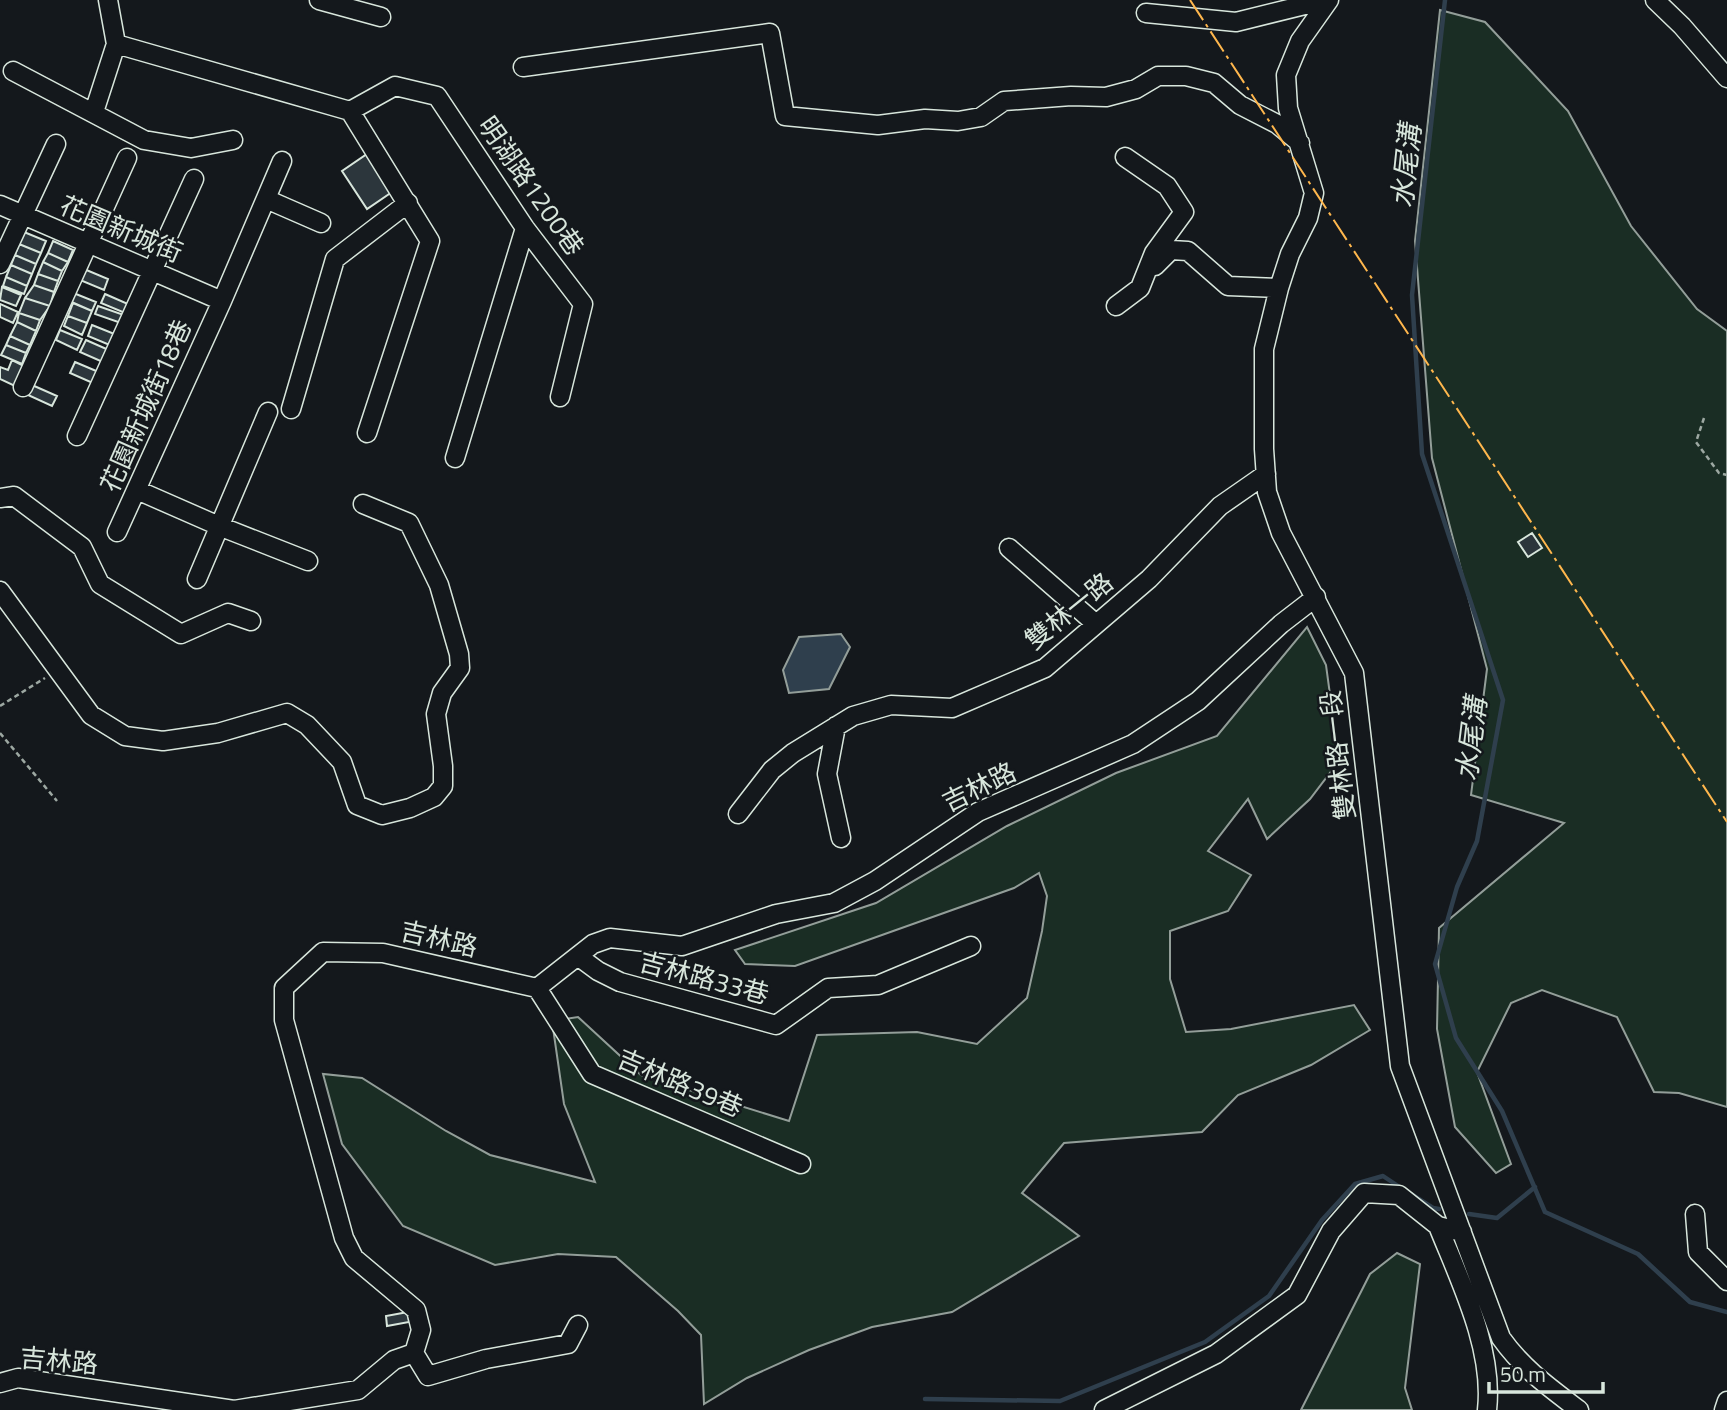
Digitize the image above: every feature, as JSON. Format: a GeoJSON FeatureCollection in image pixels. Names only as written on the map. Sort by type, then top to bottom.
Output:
{"type":"FeatureCollection","features":[{"type":"Feature","properties":{"kind":"street"},"geometry":{"type":"LineString","coordinates":[[94,112],[116,44],[108,0]]}},
{"type":"Feature","properties":{"kind":"street"},"geometry":{"type":"LineString","coordinates":[[319,0],[381,17]]}},
{"type":"Feature","properties":{"kind":"street"},"geometry":{"type":"LineString","coordinates":[[1146,13],[1236,22],[1327,0]]}},
{"type":"Feature","properties":{"kind":"street","name":"雙林路一段"},"geometry":{"type":"LineString","coordinates":[[1327,0],[1300,41],[1286,75],[1288,108],[1314,193],[1308,218],[1290,254],[1279,288],[1265,349],[1267,492],[1281,533],[1354,673],[1400,1066],[1501,1338],[1533,1375],[1579,1410]]}},
{"type":"Feature","properties":{"kind":"street"},"geometry":{"type":"LineString","coordinates":[[1655,0],[1682,26],[1727,78]]}},
{"type":"Feature","properties":{"kind":"street"},"geometry":{"type":"LineString","coordinates":[[523,67],[770,33],[785,116],[878,125],[925,119],[958,121],[981,117],[1004,101],[1071,96],[1106,97],[1136,89],[1158,76],[1186,76],[1214,83],[1240,105],[1277,124],[1300,143]]}},
{"type":"Feature","properties":{"kind":"street"},"geometry":{"type":"LineString","coordinates":[[116,44],[350,111],[430,242],[367,433]]}},
{"type":"Feature","properties":{"kind":"street"},"geometry":{"type":"LineString","coordinates":[[13,71],[144,140],[191,148],[233,139]]}},
{"type":"Feature","properties":{"kind":"street","name":"明湖路1200巷"},"geometry":{"type":"LineString","coordinates":[[350,111],[395,86],[437,96],[525,228],[583,304],[560,397]]}},
{"type":"Feature","properties":{"kind":"street"},"geometry":{"type":"LineString","coordinates":[[0,264],[56,144]]}},
{"type":"Feature","properties":{"kind":"street"},"geometry":{"type":"LineString","coordinates":[[1116,306],[1140,288],[1154,253],[1184,212],[1167,186],[1125,157]]}},
{"type":"Feature","properties":{"kind":"street"},"geometry":{"type":"LineString","coordinates":[[23,387],[127,158]]}},
{"type":"Feature","properties":{"kind":"street","name":"花園新城街18巷"},"geometry":{"type":"LineString","coordinates":[[117,533],[222,301],[282,160]]}},
{"type":"Feature","properties":{"kind":"street"},"geometry":{"type":"LineString","coordinates":[[77,436],[194,179]]}},
{"type":"Feature","properties":{"kind":"street"},"geometry":{"type":"LineString","coordinates":[[266,199],[321,223]]}},
{"type":"Feature","properties":{"kind":"street"},"geometry":{"type":"LineString","coordinates":[[291,408],[335,259],[408,203]]}},
{"type":"Feature","properties":{"kind":"street","name":"花園新城街"},"geometry":{"type":"LineString","coordinates":[[0,205],[222,301]]}},
{"type":"Feature","properties":{"kind":"street"},"geometry":{"type":"LineString","coordinates":[[455,458],[525,228]]}},
{"type":"Feature","properties":{"kind":"street"},"geometry":{"type":"LineString","coordinates":[[1147,274],[1171,250],[1188,251],[1228,286],[1279,288]]}},
{"type":"Feature","properties":{"kind":"street"},"geometry":{"type":"LineString","coordinates":[[197,579],[268,412]]}},
{"type":"Feature","properties":{"kind":"street","name":"雙林一路"},"geometry":{"type":"LineString","coordinates":[[738,814],[772,770],[793,753],[853,716],[891,705],[952,708],[1045,668],[1149,579],[1220,506],[1266,474]]}},
{"type":"Feature","properties":{"kind":"street"},"geometry":{"type":"LineString","coordinates":[[137,490],[308,561]]}},
{"type":"Feature","properties":{"kind":"street"},"geometry":{"type":"LineString","coordinates":[[0,498],[14,496],[24,503],[82,547],[100,584],[181,634],[228,613],[251,621]]}},
{"type":"Feature","properties":{"kind":"street"},"geometry":{"type":"LineString","coordinates":[[0,591],[91,715],[125,736],[163,741],[218,733],[287,713],[307,725],[342,762],[356,805],[382,815],[410,808],[434,797],[443,786],[436,715],[443,693],[460,668],[459,654],[439,585],[409,523],[363,504]]}},
{"type":"Feature","properties":{"kind":"street"},"geometry":{"type":"LineString","coordinates":[[1009,548],[1096,624]]}},
{"type":"Feature","properties":{"kind":"street","name":"吉林路"},"geometry":{"type":"LineString","coordinates":[[0,1383],[18,1378],[234,1410],[358,1390],[394,1360],[414,1353],[421,1330],[416,1310],[354,1258],[344,1238],[284,1020],[284,988],[323,952],[383,953],[537,988],[593,944],[610,938],[682,946],[776,914],[834,904],[874,881],[978,812],[1133,744],[1198,701],[1281,624],[1316,597]]}},
{"type":"Feature","properties":{"kind":"street"},"geometry":{"type":"LineString","coordinates":[[836,726],[827,774],[841,838]]}},
{"type":"Feature","properties":{"kind":"street","name":"吉林路33巷"},"geometry":{"type":"LineString","coordinates":[[579,957],[620,982],[776,1025],[828,988],[878,985],[971,946]]}},
{"type":"Feature","properties":{"kind":"street","name":"吉林路39巷"},"geometry":{"type":"LineString","coordinates":[[537,988],[592,1073],[801,1164]]}},
{"type":"Feature","properties":{"kind":"street"},"geometry":{"type":"LineString","coordinates":[[1104,1410],[1216,1354],[1297,1295],[1331,1231],[1364,1193],[1399,1195],[1438,1226],[1462,1232]]}},
{"type":"Feature","properties":{"kind":"street"},"geometry":{"type":"LineString","coordinates":[[1695,1214],[1698,1252],[1727,1281]]}},
{"type":"Feature","properties":{"kind":"street"},"geometry":{"type":"LineString","coordinates":[[1438,1226],[1475,1319],[1489,1391],[1487,1410]]}},
{"type":"Feature","properties":{"kind":"street"},"geometry":{"type":"LineString","coordinates":[[414,1353],[428,1376],[486,1359],[568,1344],[578,1325]]}},
{"type":"Feature","properties":{"kind":"street"},"geometry":{"type":"LineString","coordinates":[[1724,1410],[1727,1401]]}},
{"type":"Feature","properties":{"kind":"path"},"geometry":{"type":"LineString","coordinates":[[1704,418],[1696,442],[1719,473],[1727,475]]}},
{"type":"Feature","properties":{"kind":"path"},"geometry":{"type":"LineString","coordinates":[[0,706],[57,670]]}},
{"type":"Feature","properties":{"kind":"path"},"geometry":{"type":"LineString","coordinates":[[0,733],[57,802]]}},
{"type":"Feature","properties":{"kind":"green space"},"geometry":{"type":"Polygon","coordinates":[[[1440,10],[1485,22],[1568,111],[1631,226],[1697,309],[1727,331],[1727,1107],[1679,1093],[1654,1092],[1617,1017],[1542,990],[1511,1003],[1477,1072],[1511,1164],[1496,1173],[1455,1127],[1437,1029],[1439,928],[1564,823],[1471,795],[1487,669],[1432,458],[1415,241],[1440,10]]]}},
{"type":"Feature","properties":{"kind":"green space"},"geometry":{"type":"Polygon","coordinates":[[[1307,627],[1326,665],[1339,761],[1310,799],[1267,839],[1248,799],[1208,851],[1251,875],[1228,911],[1170,931],[1170,979],[1186,1032],[1231,1029],[1354,1005],[1370,1030],[1311,1065],[1238,1095],[1202,1132],[1064,1143],[1022,1193],[1079,1236],[952,1312],[872,1327],[809,1350],[747,1378],[704,1404],[701,1335],[678,1311],[616,1257],[558,1254],[495,1265],[403,1226],[342,1144],[323,1074],[362,1078],[446,1131],[490,1155],[595,1182],[564,1104],[552,1021],[578,1017],[641,1075],[789,1121],[817,1035],[917,1032],[977,1044],[1027,998],[1047,896],[1039,873],[1014,888],[795,966],[745,964],[735,950],[876,903],[1007,826],[1116,773],[1217,736],[1307,627]]]}},
{"type":"Feature","properties":{"kind":"green space"},"geometry":{"type":"Polygon","coordinates":[[[1397,1253],[1420,1264],[1405,1388],[1412,1410],[1301,1410],[1370,1274],[1397,1253]]]}},
{"type":"Feature","properties":{"kind":"water"},"geometry":{"type":"Polygon","coordinates":[[[841,634],[850,647],[829,689],[789,693],[783,670],[799,637],[841,634]]]}},
{"type":"Feature","properties":{"kind":"building"},"geometry":{"type":"Polygon","coordinates":[[[367,154],[392,192],[367,209],[342,171],[367,154]]]}},
{"type":"Feature","properties":{"kind":"building"},"geometry":{"type":"Polygon","coordinates":[[[24,232],[46,241],[41,253],[19,244],[24,232]]]}},
{"type":"Feature","properties":{"kind":"building"},"geometry":{"type":"Polygon","coordinates":[[[53,241],[73,250],[68,262],[48,253],[53,241]]]}},
{"type":"Feature","properties":{"kind":"building"},"geometry":{"type":"Polygon","coordinates":[[[19,244],[41,253],[36,264],[15,255],[19,244]]]}},
{"type":"Feature","properties":{"kind":"building"},"geometry":{"type":"Polygon","coordinates":[[[48,253],[68,262],[62,271],[43,262],[48,253]]]}},
{"type":"Feature","properties":{"kind":"building"},"geometry":{"type":"Polygon","coordinates":[[[15,255],[36,264],[32,274],[11,265],[15,255]]]}},
{"type":"Feature","properties":{"kind":"building"},"geometry":{"type":"Polygon","coordinates":[[[43,262],[62,271],[58,281],[38,274],[43,262]]]}},
{"type":"Feature","properties":{"kind":"building"},"geometry":{"type":"Polygon","coordinates":[[[11,265],[32,274],[27,286],[6,277],[11,265]]]}},
{"type":"Feature","properties":{"kind":"building"},"geometry":{"type":"Polygon","coordinates":[[[84,269],[108,279],[104,290],[80,280],[84,269]]]}},
{"type":"Feature","properties":{"kind":"building"},"geometry":{"type":"Polygon","coordinates":[[[38,274],[58,281],[54,292],[34,285],[38,274]]]}},
{"type":"Feature","properties":{"kind":"building"},"geometry":{"type":"Polygon","coordinates":[[[6,277],[27,286],[24,294],[3,286],[6,277]]]}},
{"type":"Feature","properties":{"kind":"building"},"geometry":{"type":"Polygon","coordinates":[[[34,285],[54,292],[50,306],[25,298],[34,285]]]}},
{"type":"Feature","properties":{"kind":"building"},"geometry":{"type":"Polygon","coordinates":[[[2,287],[21,295],[16,306],[0,300],[2,287]]]}},
{"type":"Feature","properties":{"kind":"building"},"geometry":{"type":"Polygon","coordinates":[[[71,292],[96,302],[92,311],[67,300],[71,292]]]}},
{"type":"Feature","properties":{"kind":"building"},"geometry":{"type":"Polygon","coordinates":[[[105,294],[128,304],[125,313],[101,303],[105,294]]]}},
{"type":"Feature","properties":{"kind":"building"},"geometry":{"type":"Polygon","coordinates":[[[25,298],[50,306],[40,320],[19,313],[25,298]]]}},
{"type":"Feature","properties":{"kind":"building"},"geometry":{"type":"Polygon","coordinates":[[[73,303],[92,311],[87,323],[68,316],[73,303]]]}},
{"type":"Feature","properties":{"kind":"building"},"geometry":{"type":"Polygon","coordinates":[[[0,304],[18,312],[13,323],[0,317],[0,304]]]}},
{"type":"Feature","properties":{"kind":"building"},"geometry":{"type":"Polygon","coordinates":[[[98,306],[124,315],[121,323],[95,314],[98,306]]]}},
{"type":"Feature","properties":{"kind":"building"},"geometry":{"type":"Polygon","coordinates":[[[19,313],[40,320],[36,331],[17,322],[19,313]]]}},
{"type":"Feature","properties":{"kind":"building"},"geometry":{"type":"Polygon","coordinates":[[[68,316],[87,323],[82,335],[64,326],[68,316]]]}},
{"type":"Feature","properties":{"kind":"building"},"geometry":{"type":"Polygon","coordinates":[[[17,322],[36,331],[30,345],[10,336],[17,322]]]}},
{"type":"Feature","properties":{"kind":"building"},"geometry":{"type":"Polygon","coordinates":[[[92,325],[117,335],[112,346],[88,336],[92,325]]]}},
{"type":"Feature","properties":{"kind":"building"},"geometry":{"type":"Polygon","coordinates":[[[60,330],[82,339],[77,350],[56,340],[60,330]]]}},
{"type":"Feature","properties":{"kind":"building"},"geometry":{"type":"Polygon","coordinates":[[[10,336],[30,345],[26,353],[6,345],[10,336]]]}},
{"type":"Feature","properties":{"kind":"building"},"geometry":{"type":"Polygon","coordinates":[[[86,340],[111,351],[105,363],[80,352],[86,340]]]}},
{"type":"Feature","properties":{"kind":"building"},"geometry":{"type":"Polygon","coordinates":[[[6,345],[26,353],[22,364],[1,355],[6,345]]]}},
{"type":"Feature","properties":{"kind":"building"},"geometry":{"type":"Polygon","coordinates":[[[12,360],[26,367],[17,387],[0,379],[0,367],[8,370],[12,360]]]}},
{"type":"Feature","properties":{"kind":"building"},"geometry":{"type":"Polygon","coordinates":[[[75,362],[101,373],[95,384],[70,373],[75,362]]]}},
{"type":"Feature","properties":{"kind":"building"},"geometry":{"type":"Polygon","coordinates":[[[32,385],[57,396],[52,406],[28,395],[32,385]]]}},
{"type":"Feature","properties":{"kind":"building"},"geometry":{"type":"Polygon","coordinates":[[[1532,533],[1542,548],[1528,557],[1518,542],[1532,533]]]}},
{"type":"Feature","properties":{"kind":"building"},"geometry":{"type":"Polygon","coordinates":[[[408,1312],[409,1322],[387,1326],[386,1316],[408,1312]]]}},
{"type":"Feature","properties":{"kind":"waterway","name":"水尾溝"},"geometry":{"type":"LineString","coordinates":[[1445,0],[1412,295],[1422,454],[1503,700],[1477,841],[1457,887],[1435,964],[1456,1038],[1502,1111],[1545,1212],[1638,1254],[1690,1302],[1727,1312]]}},
{"type":"Feature","properties":{"kind":"waterway"},"geometry":{"type":"LineString","coordinates":[[925,1399],[1060,1401],[1205,1342],[1269,1296],[1322,1220],[1355,1184],[1383,1176],[1401,1188]]}},
{"type":"Feature","properties":{"kind":"waterway"},"geometry":{"type":"LineString","coordinates":[[1469,1214],[1497,1218],[1535,1187]]}},
{"type":"Feature","properties":{"kind":"waterway"},"geometry":{"type":"LineString","coordinates":[[1411,1194],[1439,1209]]}},
{"type":"Feature","properties":{"kind":"power"},"geometry":{"type":"LineString","coordinates":[[1190,0],[1727,822]]}}]}
